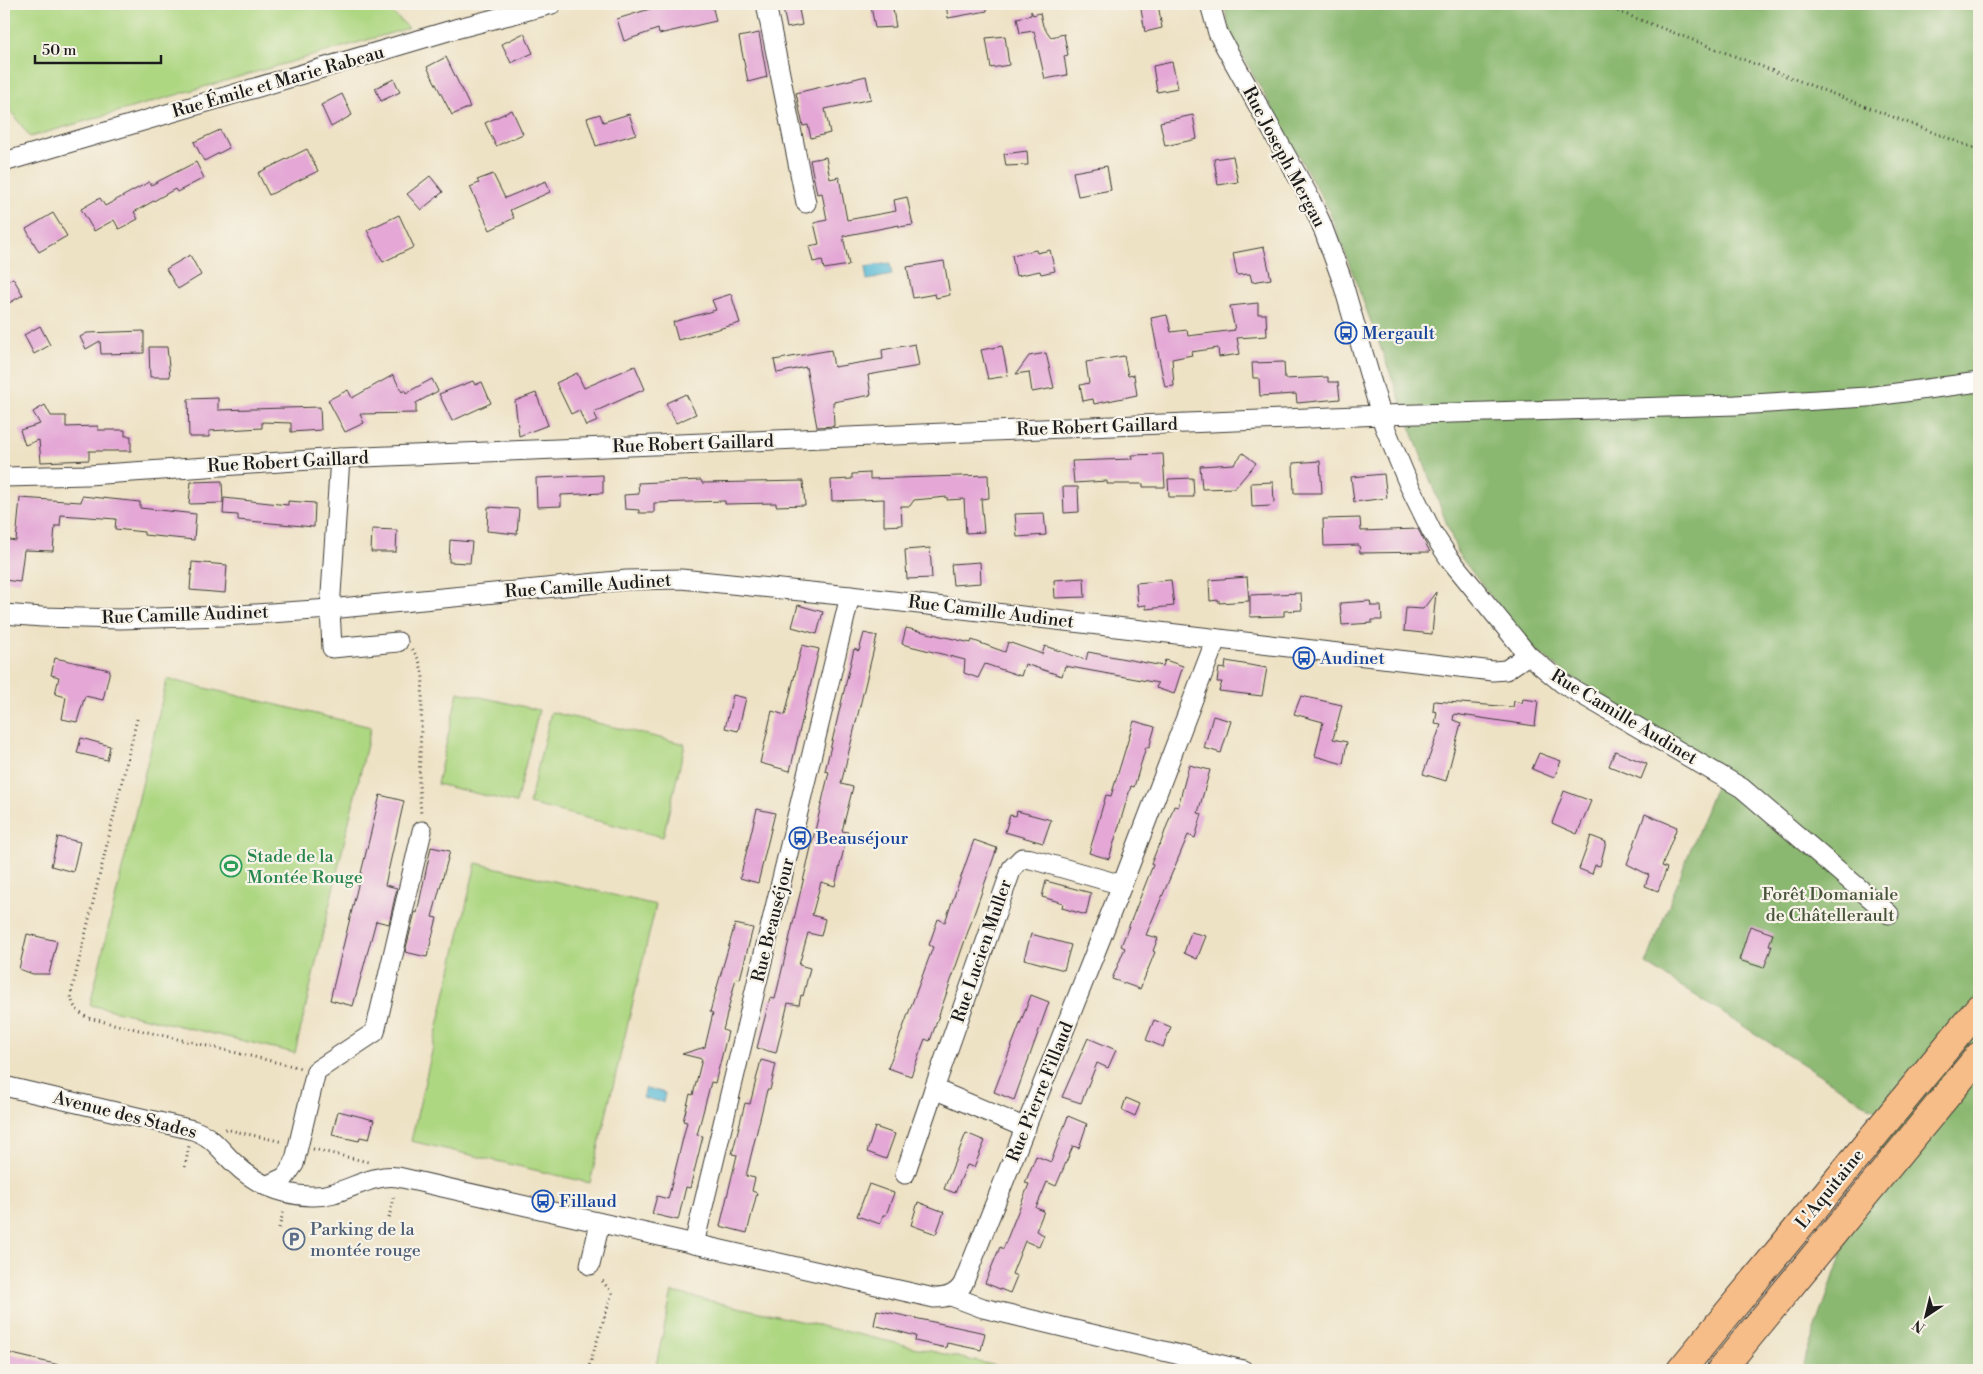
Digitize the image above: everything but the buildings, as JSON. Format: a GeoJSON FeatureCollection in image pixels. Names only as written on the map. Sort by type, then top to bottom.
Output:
{"type":"FeatureCollection","features":[{"type":"Feature","properties":{"kind":"highway","name":"L'Aquitaine"},"geometry":{"type":"LineString","coordinates":[[1682,1370],[1979,1008]]}},
{"type":"Feature","properties":{"kind":"highway","name":"L'Aquitaine"},"geometry":{"type":"LineString","coordinates":[[1721,1370],[1979,1056]]}},
{"type":"Feature","properties":{"kind":"street","name":"Rue Émile et Marie Rabeau"},"geometry":{"type":"LineString","coordinates":[[4,162],[455,29],[552,4]]}},
{"type":"Feature","properties":{"kind":"street"},"geometry":{"type":"LineString","coordinates":[[766,4],[806,203]]}},
{"type":"Feature","properties":{"kind":"street","name":"Rue Joseph Mergau"},"geometry":{"type":"LineString","coordinates":[[1210,4],[1218,33],[1308,195],[1321,223],[1341,277],[1382,415],[1409,485],[1432,532],[1449,558],[1528,655]]}},
{"type":"Feature","properties":{"kind":"street","name":"Rue Robert Gaillard"},"geometry":{"type":"LineString","coordinates":[[4,476],[88,475],[340,458],[1382,415],[1736,405],[1867,397],[1979,382]]}},
{"type":"Feature","properties":{"kind":"street"},"geometry":{"type":"LineString","coordinates":[[340,458],[330,609],[332,648],[398,642]]}},
{"type":"Feature","properties":{"kind":"street","name":"Rue Camille Audinet"},"geometry":{"type":"LineString","coordinates":[[4,614],[42,618],[120,619],[330,609],[636,580],[689,580],[850,596],[1494,671],[1506,670],[1528,655],[1562,683],[1742,788],[1889,914]]}},
{"type":"Feature","properties":{"kind":"street","name":"Rue Beauséjour"},"geometry":{"type":"LineString","coordinates":[[694,1244],[850,596]]}},
{"type":"Feature","properties":{"kind":"street","name":"Rue Pierre Fillaud"},"geometry":{"type":"LineString","coordinates":[[951,1296],[963,1284],[1026,1128],[1122,885],[1216,638]]}},
{"type":"Feature","properties":{"kind":"street"},"geometry":{"type":"LineString","coordinates":[[266,1186],[284,1177],[294,1164],[316,1071],[375,1032],[422,831]]}},
{"type":"Feature","properties":{"kind":"street","name":"Rue Lucien Muller"},"geometry":{"type":"LineString","coordinates":[[905,1174],[1012,868],[1016,862],[1022,858],[1031,859],[1122,885]]}},
{"type":"Feature","properties":{"kind":"street","name":"Avenue des Stades"},"geometry":{"type":"LineString","coordinates":[[4,1086],[193,1130],[207,1135],[250,1177],[266,1186],[287,1193],[310,1196],[335,1194],[374,1177],[398,1177],[694,1244]]}},
{"type":"Feature","properties":{"kind":"street"},"geometry":{"type":"LineString","coordinates":[[934,1089],[1026,1128]]}},
{"type":"Feature","properties":{"kind":"street"},"geometry":{"type":"LineString","coordinates":[[590,1265],[600,1223]]}},
{"type":"Feature","properties":{"kind":"street"},"geometry":{"type":"LineString","coordinates":[[694,1244],[934,1298],[951,1296],[983,1308],[1243,1370]]}},
{"type":"Feature","properties":{"kind":"path"},"geometry":{"type":"LineString","coordinates":[[1599,4],[1979,150]]}},
{"type":"Feature","properties":{"kind":"path"},"geometry":{"type":"LineString","coordinates":[[398,642],[409,646],[419,660],[423,675],[418,782],[422,831]]}},
{"type":"Feature","properties":{"kind":"path"},"geometry":{"type":"LineString","coordinates":[[137,719],[70,994],[72,1004],[80,1013],[88,1018],[316,1071]]}},
{"type":"Feature","properties":{"kind":"path"},"geometry":{"type":"LineString","coordinates":[[588,1370],[612,1293],[590,1265]]}},
{"type":"Feature","properties":{"kind":"green space"},"geometry":{"type":"Polygon","coordinates":[[[4,4],[383,4],[409,28],[30,137],[4,102],[4,4]]]}},
{"type":"Feature","properties":{"kind":"green space","name":"Forêt Domaniale de Châtellerault"},"geometry":{"type":"Polygon","coordinates":[[[1224,4],[1979,4],[1979,1370],[1801,1370],[1889,1119],[1646,964],[1722,768],[1562,671],[1528,644],[1458,554],[1329,210],[1230,33],[1224,4]]]}},
{"type":"Feature","properties":{"kind":"green space","name":"Stade de la Montée Rouge"},"geometry":{"type":"Polygon","coordinates":[[[167,679],[371,727],[295,1053],[90,1005],[167,679]]]}},
{"type":"Feature","properties":{"kind":"green space"},"geometry":{"type":"Polygon","coordinates":[[[458,692],[539,710],[516,803],[437,784],[458,692]]]}},
{"type":"Feature","properties":{"kind":"green space"},"geometry":{"type":"Polygon","coordinates":[[[551,712],[685,744],[663,837],[529,804],[551,712]]]}},
{"type":"Feature","properties":{"kind":"green space"},"geometry":{"type":"Polygon","coordinates":[[[476,863],[656,905],[590,1183],[411,1141],[476,863]]]}},
{"type":"Feature","properties":{"kind":"green space"},"geometry":{"type":"Polygon","coordinates":[[[672,1292],[1014,1370],[655,1370],[672,1292]]]}},
{"type":"Feature","properties":{"kind":"water"},"geometry":{"type":"Polygon","coordinates":[[[890,263],[892,275],[867,280],[865,267],[890,263]]]}},
{"type":"Feature","properties":{"kind":"water"},"geometry":{"type":"Polygon","coordinates":[[[646,1088],[665,1093],[663,1102],[643,1098],[646,1088]]]}},
{"type":"Feature","properties":{"kind":"place","name":"Mergault"},"geometry":{"type":"Point","coordinates":[1346,333]}},
{"type":"Feature","properties":{"kind":"place","name":"Audinet"},"geometry":{"type":"Point","coordinates":[1304,658]}},
{"type":"Feature","properties":{"kind":"place","name":"Beauséjour"},"geometry":{"type":"Point","coordinates":[800,838]}},
{"type":"Feature","properties":{"kind":"place","name":"Stade de la Montée Rouge"},"geometry":{"type":"Point","coordinates":[231,866]}},
{"type":"Feature","properties":{"kind":"place","name":"Fillaud"},"geometry":{"type":"Point","coordinates":[543,1201]}},
{"type":"Feature","properties":{"kind":"place","name":"Parking de la montée rouge"},"geometry":{"type":"Point","coordinates":[294,1239]}}]}
